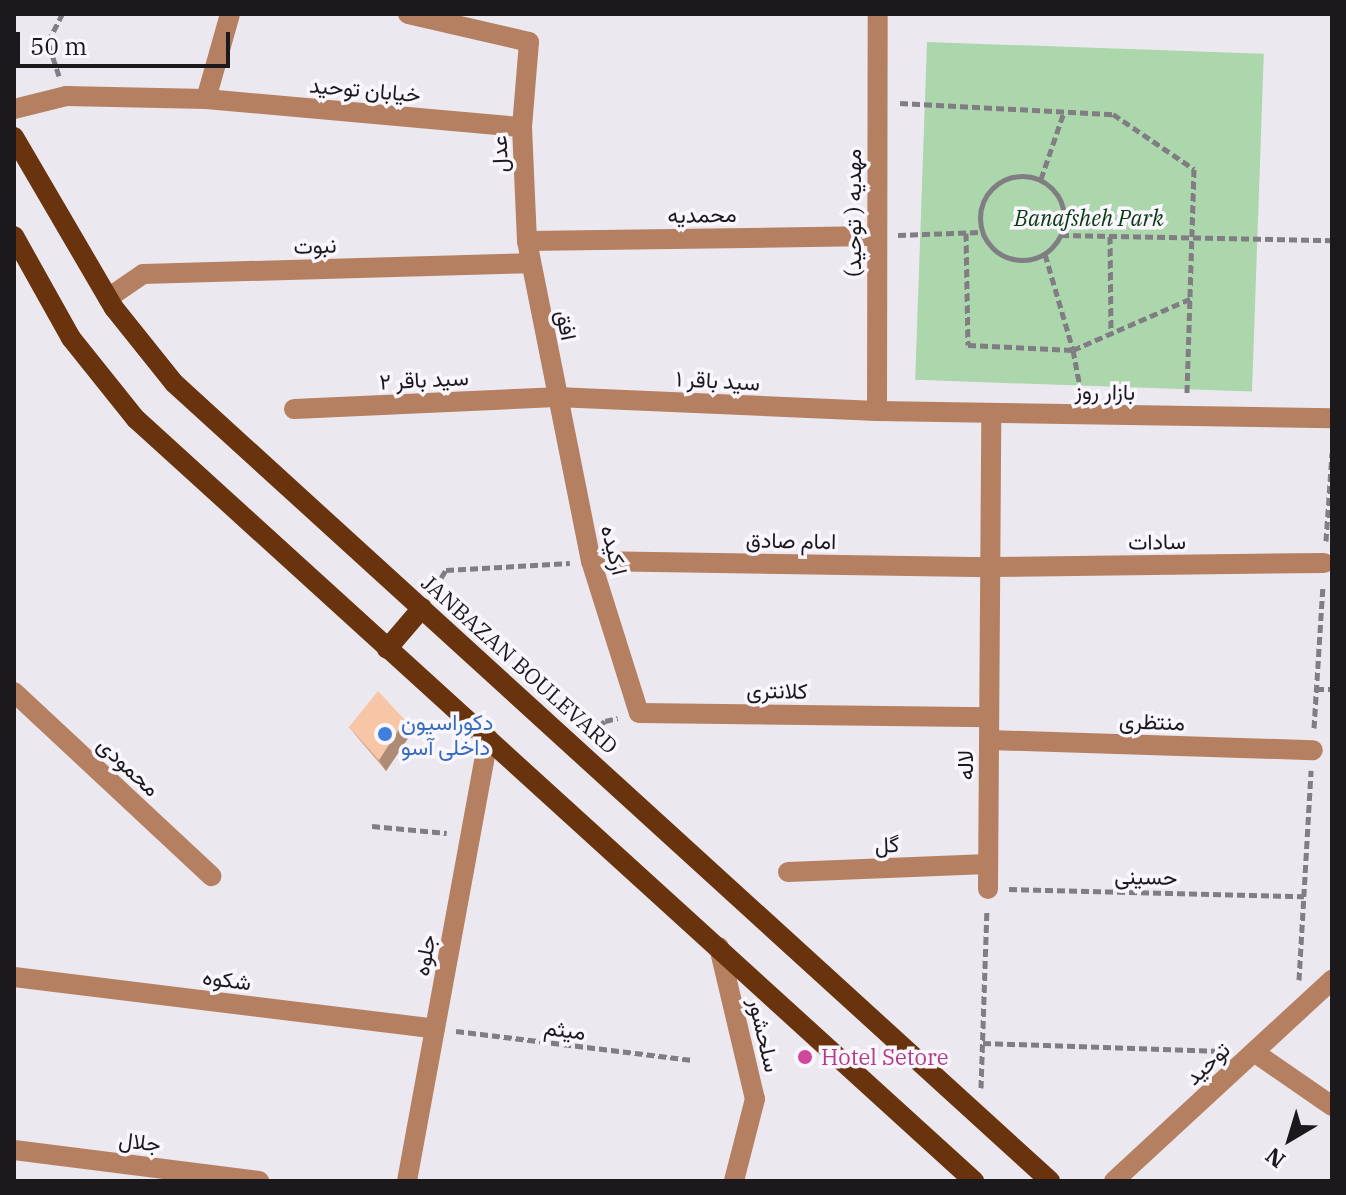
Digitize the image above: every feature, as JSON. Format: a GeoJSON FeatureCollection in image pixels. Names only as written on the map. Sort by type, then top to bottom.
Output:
{"type":"FeatureCollection","features":[{"type":"Feature","properties":{"kind":"main road","name":"JANBAZAN BOULEVARD"},"geometry":{"type":"LineString","coordinates":[[14,137],[108,298],[174,383],[1050,1181]]}},
{"type":"Feature","properties":{"kind":"main road"},"geometry":{"type":"LineString","coordinates":[[14,236],[71,338],[136,419],[974,1181]]}},
{"type":"Feature","properties":{"kind":"main road"},"geometry":{"type":"LineString","coordinates":[[387,649],[422,608]]}},
{"type":"Feature","properties":{"kind":"street"},"geometry":{"type":"LineString","coordinates":[[206,99],[230,14]]}},
{"type":"Feature","properties":{"kind":"street","name":"عدل"},"geometry":{"type":"LineString","coordinates":[[408,14],[529,42],[522,127],[527,241],[531,263]]}},
{"type":"Feature","properties":{"kind":"street","name":"مهدیه ( توحید)"},"geometry":{"type":"LineString","coordinates":[[877,411],[878,14]]}},
{"type":"Feature","properties":{"kind":"street","name":"خیابان توحید"},"geometry":{"type":"LineString","coordinates":[[14,109],[66,96],[206,99],[522,127]]}},
{"type":"Feature","properties":{"kind":"street","name":"محمدیه"},"geometry":{"type":"LineString","coordinates":[[527,241],[877,236]]}},
{"type":"Feature","properties":{"kind":"street","name":"نبوت"},"geometry":{"type":"LineString","coordinates":[[108,298],[143,274],[531,263]]}},
{"type":"Feature","properties":{"kind":"street","name":"افق"},"geometry":{"type":"LineString","coordinates":[[531,263],[556,397]]}},
{"type":"Feature","properties":{"kind":"street","name":"سید باقر ۱"},"geometry":{"type":"LineString","coordinates":[[556,397],[877,411]]}},
{"type":"Feature","properties":{"kind":"street","name":"سید باقر ۲"},"geometry":{"type":"LineString","coordinates":[[294,409],[556,397]]}},
{"type":"Feature","properties":{"kind":"street","name":"ارکیده"},"geometry":{"type":"LineString","coordinates":[[556,397],[591,561],[639,713]]}},
{"type":"Feature","properties":{"kind":"street","name":"بازار روز"},"geometry":{"type":"LineString","coordinates":[[877,411],[1332,418]]}},
{"type":"Feature","properties":{"kind":"street","name":"لاله"},"geometry":{"type":"LineString","coordinates":[[988,889],[991,413]]}},
{"type":"Feature","properties":{"kind":"street","name":"امام صادق"},"geometry":{"type":"LineString","coordinates":[[591,561],[990,567]]}},
{"type":"Feature","properties":{"kind":"street","name":"سادات"},"geometry":{"type":"LineString","coordinates":[[990,567],[1324,563]]}},
{"type":"Feature","properties":{"kind":"street","name":"محمودی"},"geometry":{"type":"LineString","coordinates":[[14,692],[211,876]]}},
{"type":"Feature","properties":{"kind":"street","name":"کلانتری"},"geometry":{"type":"LineString","coordinates":[[639,713],[989,717]]}},
{"type":"Feature","properties":{"kind":"street","name":"جلوه"},"geometry":{"type":"LineString","coordinates":[[407,1181],[488,738]]}},
{"type":"Feature","properties":{"kind":"street","name":"منتظری"},"geometry":{"type":"LineString","coordinates":[[989,740],[1313,750]]}},
{"type":"Feature","properties":{"kind":"street","name":"گل"},"geometry":{"type":"LineString","coordinates":[[788,872],[988,864]]}},
{"type":"Feature","properties":{"kind":"street","name":"سلحشور"},"geometry":{"type":"LineString","coordinates":[[719,947],[755,1099],[734,1181]]}},
{"type":"Feature","properties":{"kind":"street","name":"شکوه"},"geometry":{"type":"LineString","coordinates":[[14,977],[435,1029]]}},
{"type":"Feature","properties":{"kind":"street","name":"توحید"},"geometry":{"type":"LineString","coordinates":[[1114,1181],[1332,980]]}},
{"type":"Feature","properties":{"kind":"street"},"geometry":{"type":"LineString","coordinates":[[1254,1052],[1332,1106]]}},
{"type":"Feature","properties":{"kind":"street","name":"جلال"},"geometry":{"type":"LineString","coordinates":[[14,1150],[259,1181]]}},
{"type":"Feature","properties":{"kind":"path"},"geometry":{"type":"LineString","coordinates":[[62,14],[48,42],[66,96]]}},
{"type":"Feature","properties":{"kind":"path"},"geometry":{"type":"LineString","coordinates":[[877,102],[1113,114],[1194,169],[1187,416]]}},
{"type":"Feature","properties":{"kind":"path"},"geometry":{"type":"LineString","coordinates":[[1041,179],[1064,112]]}},
{"type":"Feature","properties":{"kind":"path"},"geometry":{"type":"LineString","coordinates":[[1017,174],[1041,179],[1057,194],[1065,214],[1061,235],[1045,254],[1026,261],[1007,258],[991,249],[981,232],[979,206],[993,185],[1017,174]]}},
{"type":"Feature","properties":{"kind":"path"},"geometry":{"type":"LineString","coordinates":[[877,236],[981,232]]}},
{"type":"Feature","properties":{"kind":"path"},"geometry":{"type":"LineString","coordinates":[[966,233],[968,345],[1073,350],[1190,299]]}},
{"type":"Feature","properties":{"kind":"path"},"geometry":{"type":"LineString","coordinates":[[1061,235],[1332,240]]}},
{"type":"Feature","properties":{"kind":"path"},"geometry":{"type":"LineString","coordinates":[[1110,236],[1111,333]]}},
{"type":"Feature","properties":{"kind":"path"},"geometry":{"type":"LineString","coordinates":[[1045,254],[1073,350],[1086,414]]}},
{"type":"Feature","properties":{"kind":"path"},"geometry":{"type":"LineString","coordinates":[[1297,1013],[1332,453]]}},
{"type":"Feature","properties":{"kind":"path"},"geometry":{"type":"LineString","coordinates":[[422,608],[446,570],[591,561]]}},
{"type":"Feature","properties":{"kind":"path"},"geometry":{"type":"LineString","coordinates":[[1316,689],[1332,689]]}},
{"type":"Feature","properties":{"kind":"path"},"geometry":{"type":"LineString","coordinates":[[576,748],[605,721],[639,713]]}},
{"type":"Feature","properties":{"kind":"path"},"geometry":{"type":"LineString","coordinates":[[372,826],[470,835]]}},
{"type":"Feature","properties":{"kind":"path"},"geometry":{"type":"LineString","coordinates":[[980,1117],[988,889]]}},
{"type":"Feature","properties":{"kind":"path","name":"حسینی"},"geometry":{"type":"LineString","coordinates":[[988,889],[1304,896]]}},
{"type":"Feature","properties":{"kind":"path","name":"میثم"},"geometry":{"type":"LineString","coordinates":[[435,1029],[692,1060]]}},
{"type":"Feature","properties":{"kind":"path"},"geometry":{"type":"LineString","coordinates":[[983,1043],[1254,1052]]}},
{"type":"Feature","properties":{"kind":"green space","name":"Banafsheh Park"},"geometry":{"type":"Polygon","coordinates":[[[927,42],[1264,54],[1252,392],[915,380],[927,42]]]}},
{"type":"Feature","properties":{"kind":"building","name":"دکوراسیون داخلی آسو"},"geometry":{"type":"Polygon","coordinates":[[[378,691],[405,720],[379,760],[349,727],[378,691]]]}},
{"type":"Feature","properties":{"kind":"place","name":"دکوراسیون داخلی آسو"},"geometry":{"type":"Point","coordinates":[385,734]}},
{"type":"Feature","properties":{"kind":"place","name":"Hotel Setore"},"geometry":{"type":"Point","coordinates":[805,1057]}}]}
